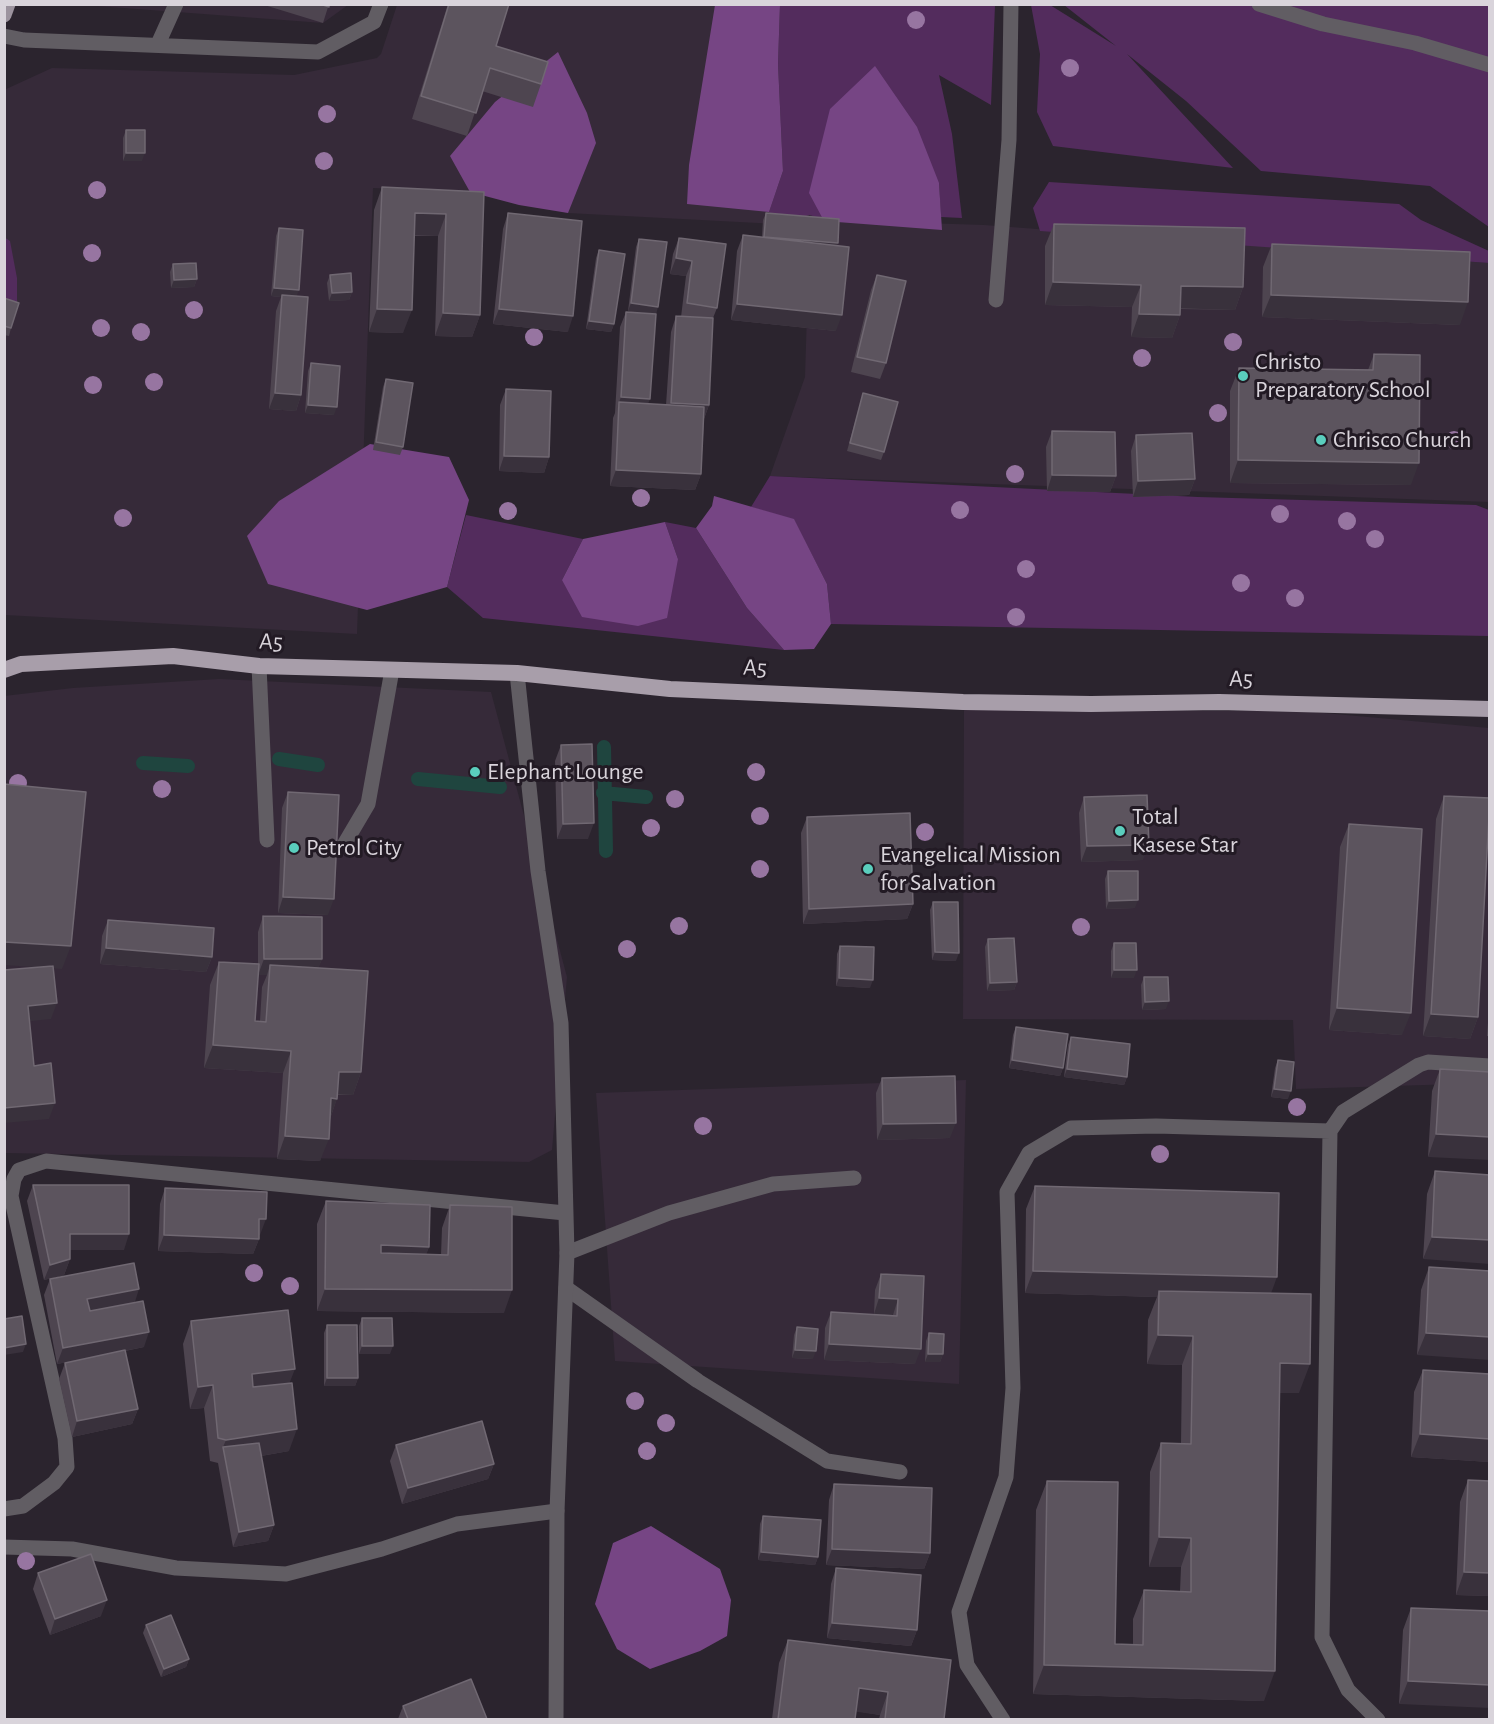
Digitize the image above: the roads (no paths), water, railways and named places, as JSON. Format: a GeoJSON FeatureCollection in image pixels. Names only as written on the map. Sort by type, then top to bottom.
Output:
{"type":"FeatureCollection","features":[{"type":"Feature","properties":{"kind":"highway","name":"A5"},"geometry":{"type":"LineString","coordinates":[[4,670],[21,664],[173,656],[259,666],[517,673],[670,689],[963,702],[1091,704],[1219,702],[1490,709]]}},
{"type":"Feature","properties":{"kind":"highway","name":"A5"},"geometry":{"type":"LineString","coordinates":[[4,657],[21,664]]}},
{"type":"Feature","properties":{"kind":"main road"},"geometry":{"type":"LineString","coordinates":[[4,15],[8,4]]}},
{"type":"Feature","properties":{"kind":"street"},"geometry":{"type":"LineString","coordinates":[[158,44],[176,4]]}},
{"type":"Feature","properties":{"kind":"street"},"geometry":{"type":"LineString","coordinates":[[4,36],[24,39],[318,52],[374,22],[381,4]]}},
{"type":"Feature","properties":{"kind":"street"},"geometry":{"type":"LineString","coordinates":[[996,300],[1009,140],[1011,4]]}},
{"type":"Feature","properties":{"kind":"street"},"geometry":{"type":"LineString","coordinates":[[1259,4],[1323,24],[1415,43],[1490,65]]}},
{"type":"Feature","properties":{"kind":"street"},"geometry":{"type":"LineString","coordinates":[[259,666],[267,840]]}},
{"type":"Feature","properties":{"kind":"street"},"geometry":{"type":"LineString","coordinates":[[345,843],[368,804],[392,670]]}},
{"type":"Feature","properties":{"kind":"street"},"geometry":{"type":"LineString","coordinates":[[517,673],[538,871],[561,1023],[567,1253],[557,1511],[556,1719]]}},
{"type":"Feature","properties":{"kind":"street"},"geometry":{"type":"LineString","coordinates":[[1378,1719],[1348,1690],[1323,1637],[1330,1131],[1343,1112],[1419,1065],[1428,1062],[1490,1066]]}},
{"type":"Feature","properties":{"kind":"street"},"geometry":{"type":"LineString","coordinates":[[1003,1719],[967,1665],[959,1612],[1006,1477],[1012,1388],[1007,1192],[1029,1153],[1071,1128],[1156,1126],[1330,1131]]}},
{"type":"Feature","properties":{"kind":"street"},"geometry":{"type":"LineString","coordinates":[[4,1509],[23,1506],[54,1483],[68,1467],[65,1438],[11,1196],[14,1179],[20,1170],[46,1161],[565,1214]]}},
{"type":"Feature","properties":{"kind":"street"},"geometry":{"type":"LineString","coordinates":[[567,1253],[669,1213],[773,1184],[854,1178]]}},
{"type":"Feature","properties":{"kind":"street"},"geometry":{"type":"LineString","coordinates":[[566,1288],[698,1381],[827,1461],[900,1472]]}},
{"type":"Feature","properties":{"kind":"street"},"geometry":{"type":"LineString","coordinates":[[4,1547],[72,1549],[176,1568],[286,1574],[382,1549],[457,1524],[557,1511]]}},
{"type":"Feature","properties":{"kind":"waterway"},"geometry":{"type":"LineString","coordinates":[[604,747],[606,851]]}},
{"type":"Feature","properties":{"kind":"waterway"},"geometry":{"type":"LineString","coordinates":[[279,759],[318,765]]}},
{"type":"Feature","properties":{"kind":"waterway"},"geometry":{"type":"LineString","coordinates":[[143,763],[188,766]]}},
{"type":"Feature","properties":{"kind":"waterway"},"geometry":{"type":"LineString","coordinates":[[418,779],[500,787]]}},
{"type":"Feature","properties":{"kind":"waterway"},"geometry":{"type":"LineString","coordinates":[[603,793],[646,797]]}},
{"type":"Feature","properties":{"kind":"place","name":"Christo Preparatory School"},"geometry":{"type":"Point","coordinates":[1243,376]}},
{"type":"Feature","properties":{"kind":"place","name":"Chrisco Church"},"geometry":{"type":"Point","coordinates":[1321,440]}},
{"type":"Feature","properties":{"kind":"place","name":"Elephant Lounge"},"geometry":{"type":"Point","coordinates":[475,772]}},
{"type":"Feature","properties":{"kind":"place","name":"Total Kasese Star"},"geometry":{"type":"Point","coordinates":[1120,831]}},
{"type":"Feature","properties":{"kind":"place","name":"Petrol City"},"geometry":{"type":"Point","coordinates":[294,848]}},
{"type":"Feature","properties":{"kind":"place","name":"Evangelical Mission for Salvation"},"geometry":{"type":"Point","coordinates":[868,869]}}]}
